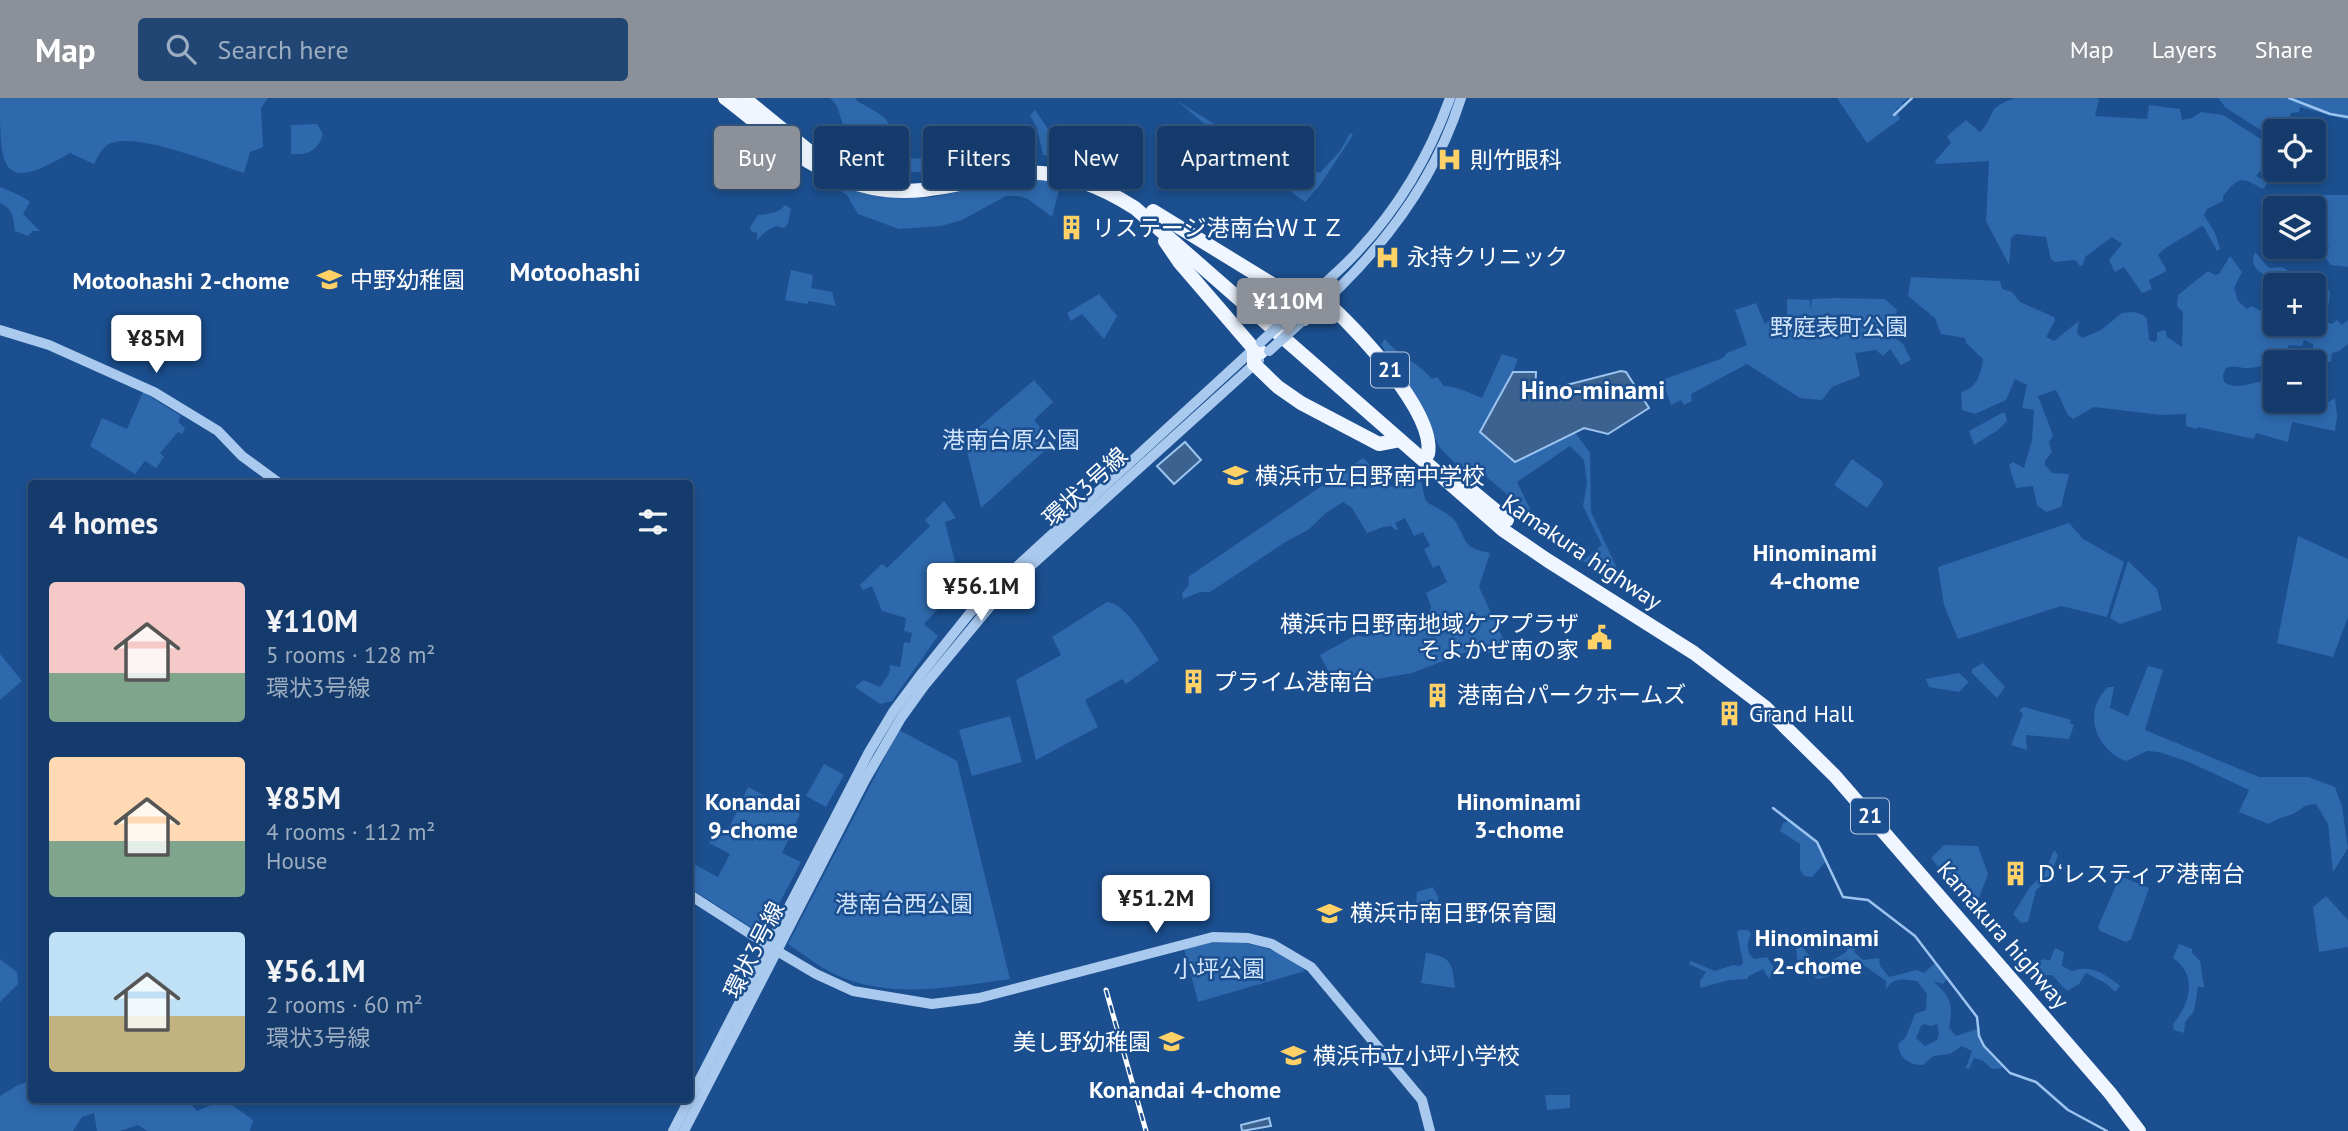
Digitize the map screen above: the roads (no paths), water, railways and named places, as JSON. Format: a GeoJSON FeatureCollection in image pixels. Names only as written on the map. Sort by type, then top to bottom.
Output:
{"type":"FeatureCollection","features":[{"type":"Feature","properties":{"kind":"main road","name":"Kamakura highway"},"geometry":{"type":"LineString","coordinates":[[725,98],[802,158],[839,179],[856,184],[887,190],[920,191],[1006,174],[1058,175],[1096,185],[1153,217],[1514,527],[1699,645],[1787,716],[1849,778],[2129,1102],[2150,1131]]}},
{"type":"Feature","properties":{"kind":"main road","name":"Kamakura highway"},"geometry":{"type":"LineString","coordinates":[[744,98],[807,151],[836,168],[855,175],[885,182],[906,183],[933,181],[1011,165],[1038,164],[1065,167],[1118,186],[1503,530],[1547,561],[1694,653],[1765,707],[1835,776],[2110,1093],[2139,1131]]}},
{"type":"Feature","properties":{"kind":"main road","name":"21"},"geometry":{"type":"LineString","coordinates":[[1153,217],[1300,314]]}},
{"type":"Feature","properties":{"kind":"main road","name":"21"},"geometry":{"type":"LineString","coordinates":[[1153,217],[1180,263],[1260,352],[1278,387],[1301,404],[1379,444],[1400,440]]}},
{"type":"Feature","properties":{"kind":"main road","name":"21"},"geometry":{"type":"LineString","coordinates":[[1325,301],[1378,353],[1403,389],[1426,429],[1430,445],[1428,454]]}},
{"type":"Feature","properties":{"kind":"main road"},"geometry":{"type":"LineString","coordinates":[[1300,314],[1325,301]]}},
{"type":"Feature","properties":{"kind":"street","name":"環状3号線"},"geometry":{"type":"LineString","coordinates":[[684,1131],[869,752],[893,712],[970,613],[1028,554],[1260,352],[1300,314],[1358,251],[1409,184],[1433,141],[1450,98]]}},
{"type":"Feature","properties":{"kind":"street"},"geometry":{"type":"LineString","coordinates":[[1325,301],[1368,259],[1406,209],[1443,146],[1461,98]]}},
{"type":"Feature","properties":{"kind":"street"},"geometry":{"type":"LineString","coordinates":[[0,330],[49,345],[154,392],[218,431],[242,456],[275,480]]}},
{"type":"Feature","properties":{"kind":"street"},"geometry":{"type":"LineString","coordinates":[[693,897],[773,949],[816,974],[853,991],[932,1004],[979,998],[1213,937],[1248,938],[1272,944],[1317,972],[1422,1100],[1430,1131]]}},
{"type":"Feature","properties":{"kind":"street","name":"環状3号線"},"geometry":{"type":"LineString","coordinates":[[693,1095],[773,949]]}},
{"type":"Feature","properties":{"kind":"street","name":"環状3号線"},"geometry":{"type":"LineString","coordinates":[[673,1131],[688,1103]]}},
{"type":"Feature","properties":{"kind":"waterway"},"geometry":{"type":"LineString","coordinates":[[1894,115],[1912,98]]}},
{"type":"Feature","properties":{"kind":"waterway"},"geometry":{"type":"LineString","coordinates":[[2289,98],[2330,114],[2348,117]]}},
{"type":"Feature","properties":{"kind":"waterway"},"geometry":{"type":"LineString","coordinates":[[1773,808],[1817,842],[1843,897],[1868,900],[1915,936],[1977,1017],[1979,1036],[1984,1046],[2010,1073],[2036,1082],[2068,1110],[2107,1131]]}},
{"type":"Feature","properties":{"kind":"railway"},"geometry":{"type":"LineString","coordinates":[[1106,990],[1146,1131]]}},
{"type":"Feature","properties":{"kind":"place","name":"則竹眼科"},"geometry":{"type":"Point","coordinates":[1450,160]}},
{"type":"Feature","properties":{"kind":"place","name":"リステージ港南台ＷＩＺ"},"geometry":{"type":"Point","coordinates":[1072,228]}},
{"type":"Feature","properties":{"kind":"place","name":"永持クリニック"},"geometry":{"type":"Point","coordinates":[1387,257]}},
{"type":"Feature","properties":{"kind":"place","name":"中野幼稚園"},"geometry":{"type":"Point","coordinates":[330,280]}},
{"type":"Feature","properties":{"kind":"place","name":"横浜市立日野南中学校"},"geometry":{"type":"Point","coordinates":[1235,476]}},
{"type":"Feature","properties":{"kind":"place","name":"横浜市日野南地域ケアプラザ そよかぜ南の家"},"geometry":{"type":"Point","coordinates":[1599,637]}},
{"type":"Feature","properties":{"kind":"place","name":"プライム港南台"},"geometry":{"type":"Point","coordinates":[1194,682]}},
{"type":"Feature","properties":{"kind":"place","name":"港南台パークホームズ"},"geometry":{"type":"Point","coordinates":[1437,695]}},
{"type":"Feature","properties":{"kind":"place","name":"Grand Hall"},"geometry":{"type":"Point","coordinates":[1729,714]}},
{"type":"Feature","properties":{"kind":"place","name":"Ｄ‘レスティア港南台"},"geometry":{"type":"Point","coordinates":[2015,874]}},
{"type":"Feature","properties":{"kind":"place","name":"横浜市南日野保育園"},"geometry":{"type":"Point","coordinates":[1330,913]}},
{"type":"Feature","properties":{"kind":"place","name":"美し野幼稚園"},"geometry":{"type":"Point","coordinates":[1171,1042]}},
{"type":"Feature","properties":{"kind":"place","name":"横浜市立小坪小学校"},"geometry":{"type":"Point","coordinates":[1293,1056]}},
{"type":"Feature","properties":{"kind":"district","name":"Motoohashi"},"geometry":{"type":"Point","coordinates":[575,272]}},
{"type":"Feature","properties":{"kind":"district","name":"Motoohashi 2-chome"},"geometry":{"type":"Point","coordinates":[181,281]}},
{"type":"Feature","properties":{"kind":"district","name":"Hino-minami"},"geometry":{"type":"Point","coordinates":[1593,390]}},
{"type":"Feature","properties":{"kind":"district","name":"Hinominami 4-chome"},"geometry":{"type":"Point","coordinates":[1815,567]}},
{"type":"Feature","properties":{"kind":"district","name":"Konandai 9-chome"},"geometry":{"type":"Point","coordinates":[753,816]}},
{"type":"Feature","properties":{"kind":"district","name":"Hinominami 3-chome"},"geometry":{"type":"Point","coordinates":[1519,816]}},
{"type":"Feature","properties":{"kind":"district","name":"Hinominami 2-chome"},"geometry":{"type":"Point","coordinates":[1817,952]}},
{"type":"Feature","properties":{"kind":"district","name":"Konandai 4-chome"},"geometry":{"type":"Point","coordinates":[1185,1090]}},
{"type":"Feature","properties":{"kind":"park label","name":"野庭表町公園"},"geometry":{"type":"Point","coordinates":[1839,327]}},
{"type":"Feature","properties":{"kind":"park label","name":"港南台原公園"},"geometry":{"type":"Point","coordinates":[1011,440]}},
{"type":"Feature","properties":{"kind":"park label","name":"港南台西公園"},"geometry":{"type":"Point","coordinates":[904,904]}},
{"type":"Feature","properties":{"kind":"park label","name":"小坪公園"},"geometry":{"type":"Point","coordinates":[1219,969]}}]}
